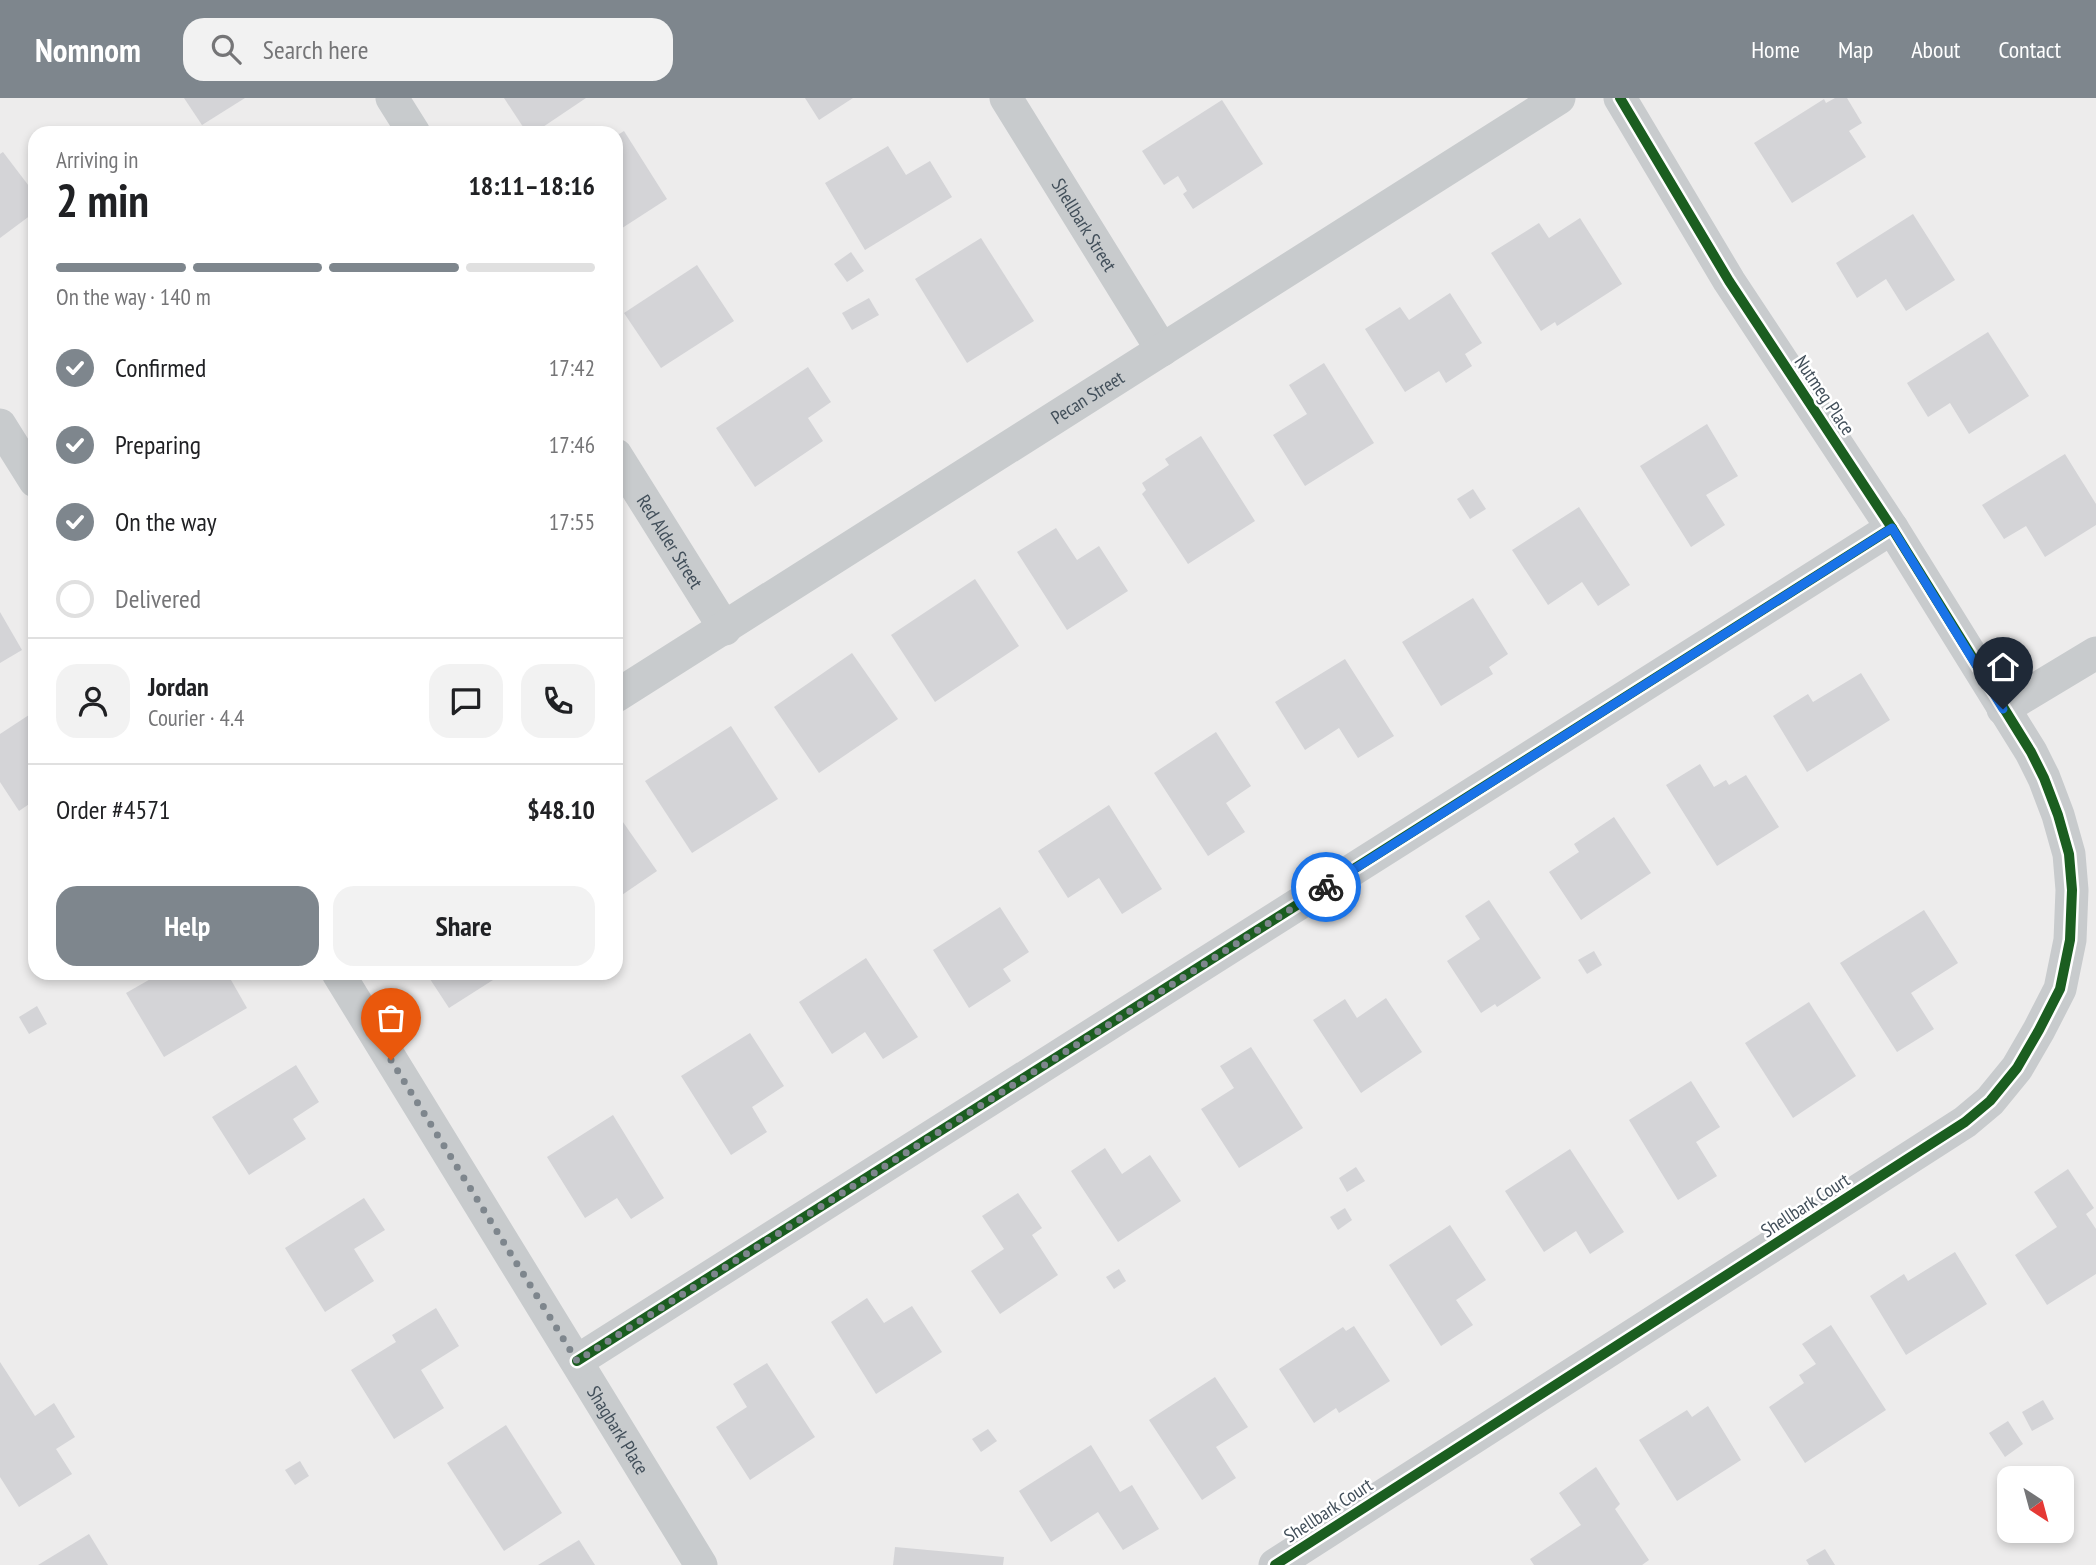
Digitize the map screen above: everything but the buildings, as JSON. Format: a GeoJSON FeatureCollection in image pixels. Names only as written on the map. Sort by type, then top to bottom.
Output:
{"type":"FeatureCollection","features":[{"type":"Feature","properties":{"kind":"street"},"geometry":{"type":"LineString","coordinates":[[392,98],[410,126]]}},
{"type":"Feature","properties":{"kind":"street","name":"Shellbark Street"},"geometry":{"type":"LineString","coordinates":[[1006,98],[1162,350]]}},
{"type":"Feature","properties":{"kind":"street","name":"Pecan Street"},"geometry":{"type":"LineString","coordinates":[[623,692],[1559,98]]}},
{"type":"Feature","properties":{"kind":"street","name":"Nutmeg Place"},"geometry":{"type":"LineString","coordinates":[[1620,98],[1728,281],[1892,528],[2003,709]]}},
{"type":"Feature","properties":{"kind":"street"},"geometry":{"type":"LineString","coordinates":[[0,425],[28,470]]}},
{"type":"Feature","properties":{"kind":"street","name":"Red Alder Street"},"geometry":{"type":"LineString","coordinates":[[623,466],[725,629]]}},
{"type":"Feature","properties":{"kind":"street"},"geometry":{"type":"LineString","coordinates":[[577,1361],[1892,528]]}},
{"type":"Feature","properties":{"kind":"street"},"geometry":{"type":"LineString","coordinates":[[2003,709],[2096,653]]}},
{"type":"Feature","properties":{"kind":"street","name":"Shellbark Court"},"geometry":{"type":"LineString","coordinates":[[1275,1565],[1928,1147],[1990,1101],[2017,1068],[2060,989],[2070,940],[2072,890],[2069,854],[2044,778],[2031,752],[2003,709]]}},
{"type":"Feature","properties":{"kind":"street","name":"Shagbark Place"},"geometry":{"type":"LineString","coordinates":[[342,980],[701,1565]]}},
{"type":"Feature","properties":{"kind":"cycle path"},"geometry":{"type":"LineString","coordinates":[[1275,1565],[1965,1122],[1990,1101],[2017,1068],[2060,989],[2070,940],[2072,890],[2069,854],[2044,778],[2031,752],[1892,528],[1729,281],[1620,98]]}},
{"type":"Feature","properties":{"kind":"cycle path"},"geometry":{"type":"LineString","coordinates":[[577,1361],[1892,528]]}},
{"type":"Feature","properties":{"kind":"way so far"},"geometry":{"type":"LineString","coordinates":[[391,1060],[577,1361],[1326,887]]}},
{"type":"Feature","properties":{"kind":"route"},"geometry":{"type":"LineString","coordinates":[[1326,887],[1892,528],[2003,709]]}}]}
